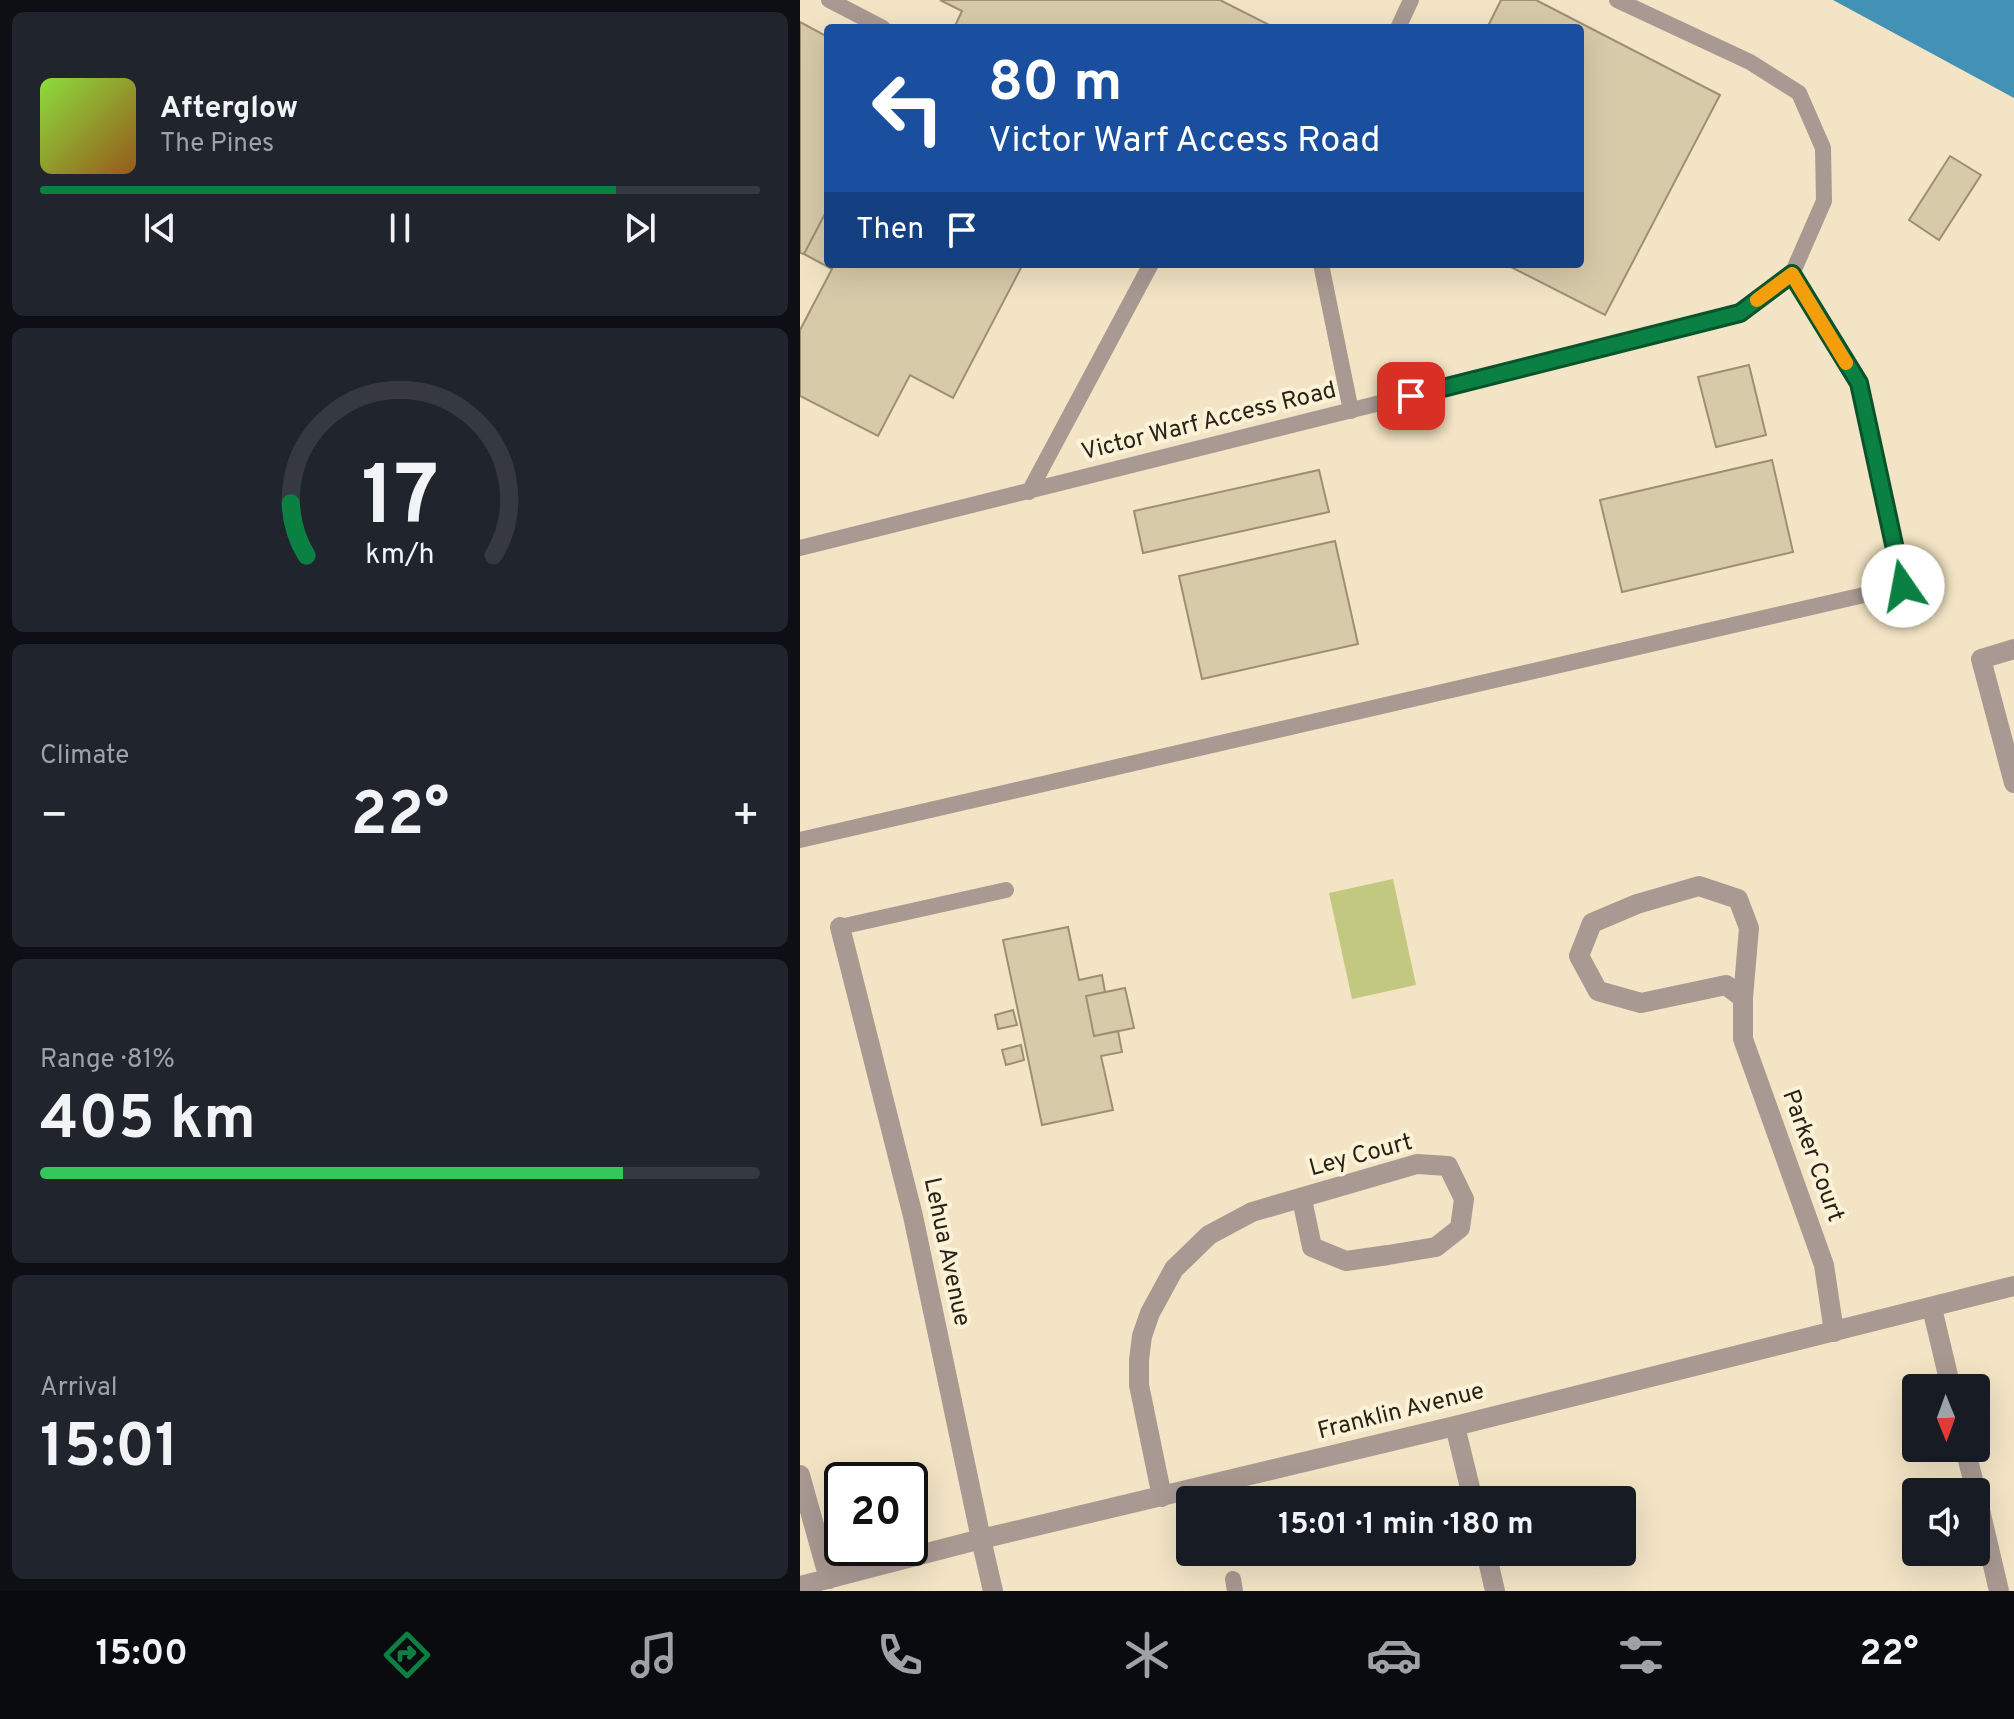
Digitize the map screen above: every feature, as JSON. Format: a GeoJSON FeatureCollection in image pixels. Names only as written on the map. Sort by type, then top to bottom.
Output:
{"type":"FeatureCollection","features":[{"type":"Feature","properties":{"kind":"street"},"geometry":{"type":"LineString","coordinates":[[2014,649],[1981,659],[2014,783]]}},
{"type":"Feature","properties":{"kind":"street","name":"Parker Court"},"geometry":{"type":"LineString","coordinates":[[1743,998],[1726,985],[1641,1003],[1598,991],[1579,956],[1592,923],[1637,904],[1699,886],[1738,899],[1749,928],[1743,1039],[1824,1265],[1834,1332]]}},
{"type":"Feature","properties":{"kind":"street","name":"Lehua Avenue"},"geometry":{"type":"LineString","coordinates":[[840,927],[913,1216],[993,1591]]}},
{"type":"Feature","properties":{"kind":"street","name":"Ley Court"},"geometry":{"type":"LineString","coordinates":[[1162,1497],[1139,1385],[1142,1336],[1155,1301],[1174,1269],[1209,1235],[1252,1212],[1417,1164],[1448,1166],[1464,1199],[1460,1228],[1436,1247],[1346,1261],[1312,1247],[1302,1199]]}},
{"type":"Feature","properties":{"kind":"street","name":"Franklin Avenue"},"geometry":{"type":"LineString","coordinates":[[800,1586],[2014,1286]]}},
{"type":"Feature","properties":{"kind":"street"},"geometry":{"type":"LineString","coordinates":[[1932,1308],[1948,1374]]}},
{"type":"Feature","properties":{"kind":"street"},"geometry":{"type":"LineString","coordinates":[[1455,1426],[1470,1486]]}},
{"type":"Feature","properties":{"kind":"street"},"geometry":{"type":"LineString","coordinates":[[800,1475],[829,1579]]}},
{"type":"Feature","properties":{"kind":"street"},"geometry":{"type":"LineString","coordinates":[[1990,1553],[1999,1591]]}},
{"type":"Feature","properties":{"kind":"street"},"geometry":{"type":"LineString","coordinates":[[1489,1566],[1495,1591]]}},
{"type":"Feature","properties":{"kind":"lane"},"geometry":{"type":"LineString","coordinates":[[829,0],[875,24]]}},
{"type":"Feature","properties":{"kind":"lane"},"geometry":{"type":"LineString","coordinates":[[1400,24],[1411,0]]}},
{"type":"Feature","properties":{"kind":"lane","name":"Victor Warf Access Road"},"geometry":{"type":"LineString","coordinates":[[800,548],[1740,313],[1792,274],[1824,201],[1823,148],[1799,93],[1750,62],[1617,0]]}},
{"type":"Feature","properties":{"kind":"lane"},"geometry":{"type":"LineString","coordinates":[[1029,492],[1149,268]]}},
{"type":"Feature","properties":{"kind":"lane"},"geometry":{"type":"LineString","coordinates":[[1322,268],[1351,411]]}},
{"type":"Feature","properties":{"kind":"lane"},"geometry":{"type":"LineString","coordinates":[[800,840],[1903,586],[1859,383],[1792,274]]}},
{"type":"Feature","properties":{"kind":"lane"},"geometry":{"type":"LineString","coordinates":[[840,927],[1006,890]]}},
{"type":"Feature","properties":{"kind":"green space"},"geometry":{"type":"Polygon","coordinates":[[[1393,879],[1416,985],[1352,999],[1329,893],[1393,879]]]}},
{"type":"Feature","properties":{"kind":"water"},"geometry":{"type":"Polygon","coordinates":[[[1833,0],[2014,0],[2014,98],[1833,0]]]}},
{"type":"Feature","properties":{"kind":"building"},"geometry":{"type":"Polygon","coordinates":[[[940,0],[1220,0],[1267,24],[956,24],[962,11],[940,0]]]}},
{"type":"Feature","properties":{"kind":"building"},"geometry":{"type":"Polygon","coordinates":[[[1501,0],[1536,0],[1582,24],[1489,24],[1501,0]]]}},
{"type":"Feature","properties":{"kind":"building"},"geometry":{"type":"Polygon","coordinates":[[[800,22],[824,35],[824,216],[804,254],[800,253],[800,22]]]}},
{"type":"Feature","properties":{"kind":"building"},"geometry":{"type":"Polygon","coordinates":[[[1584,25],[1720,95],[1605,315],[1513,268],[1584,268],[1584,25]]]}},
{"type":"Feature","properties":{"kind":"building"},"geometry":{"type":"Polygon","coordinates":[[[1950,156],[1981,175],[1939,240],[1909,220],[1950,156]]]}},
{"type":"Feature","properties":{"kind":"building"},"geometry":{"type":"Polygon","coordinates":[[[824,216],[824,265],[804,254],[824,216]]]}},
{"type":"Feature","properties":{"kind":"building"},"geometry":{"type":"Polygon","coordinates":[[[1021,268],[953,398],[910,375],[878,436],[800,396],[800,330],[832,269],[1021,268]]]}},
{"type":"Feature","properties":{"kind":"building"},"geometry":{"type":"Polygon","coordinates":[[[1749,365],[1766,435],[1716,447],[1698,377],[1749,365]]]}},
{"type":"Feature","properties":{"kind":"building"},"geometry":{"type":"Polygon","coordinates":[[[1772,460],[1793,552],[1622,592],[1600,500],[1772,460]]]}},
{"type":"Feature","properties":{"kind":"building"},"geometry":{"type":"Polygon","coordinates":[[[1319,470],[1329,512],[1143,553],[1134,511],[1319,470]]]}},
{"type":"Feature","properties":{"kind":"building"},"geometry":{"type":"Polygon","coordinates":[[[1335,541],[1358,644],[1202,679],[1179,576],[1335,541]]]}},
{"type":"Feature","properties":{"kind":"building"},"geometry":{"type":"Polygon","coordinates":[[[1068,927],[1079,980],[1102,975],[1105,992],[1086,996],[1094,1036],[1118,1031],[1122,1052],[1101,1056],[1113,1110],[1042,1125],[1003,940],[1068,927]]]}},
{"type":"Feature","properties":{"kind":"building"},"geometry":{"type":"Polygon","coordinates":[[[1125,988],[1134,1028],[1094,1036],[1086,996],[1125,988]]]}},
{"type":"Feature","properties":{"kind":"building"},"geometry":{"type":"Polygon","coordinates":[[[1013,1010],[1017,1025],[998,1029],[995,1015],[1013,1010]]]}},
{"type":"Feature","properties":{"kind":"building"},"geometry":{"type":"Polygon","coordinates":[[[1021,1045],[1024,1060],[1006,1065],[1002,1050],[1021,1045]]]}},
{"type":"Feature","properties":{"kind":"slow traffic"},"geometry":{"type":"LineString","coordinates":[[1757,300],[1792,274],[1846,363]]}},
{"type":"Feature","properties":{"kind":"route"},"geometry":{"type":"LineString","coordinates":[[1411,396],[1740,313],[1792,274],[1859,383],[1903,586]]}}]}
